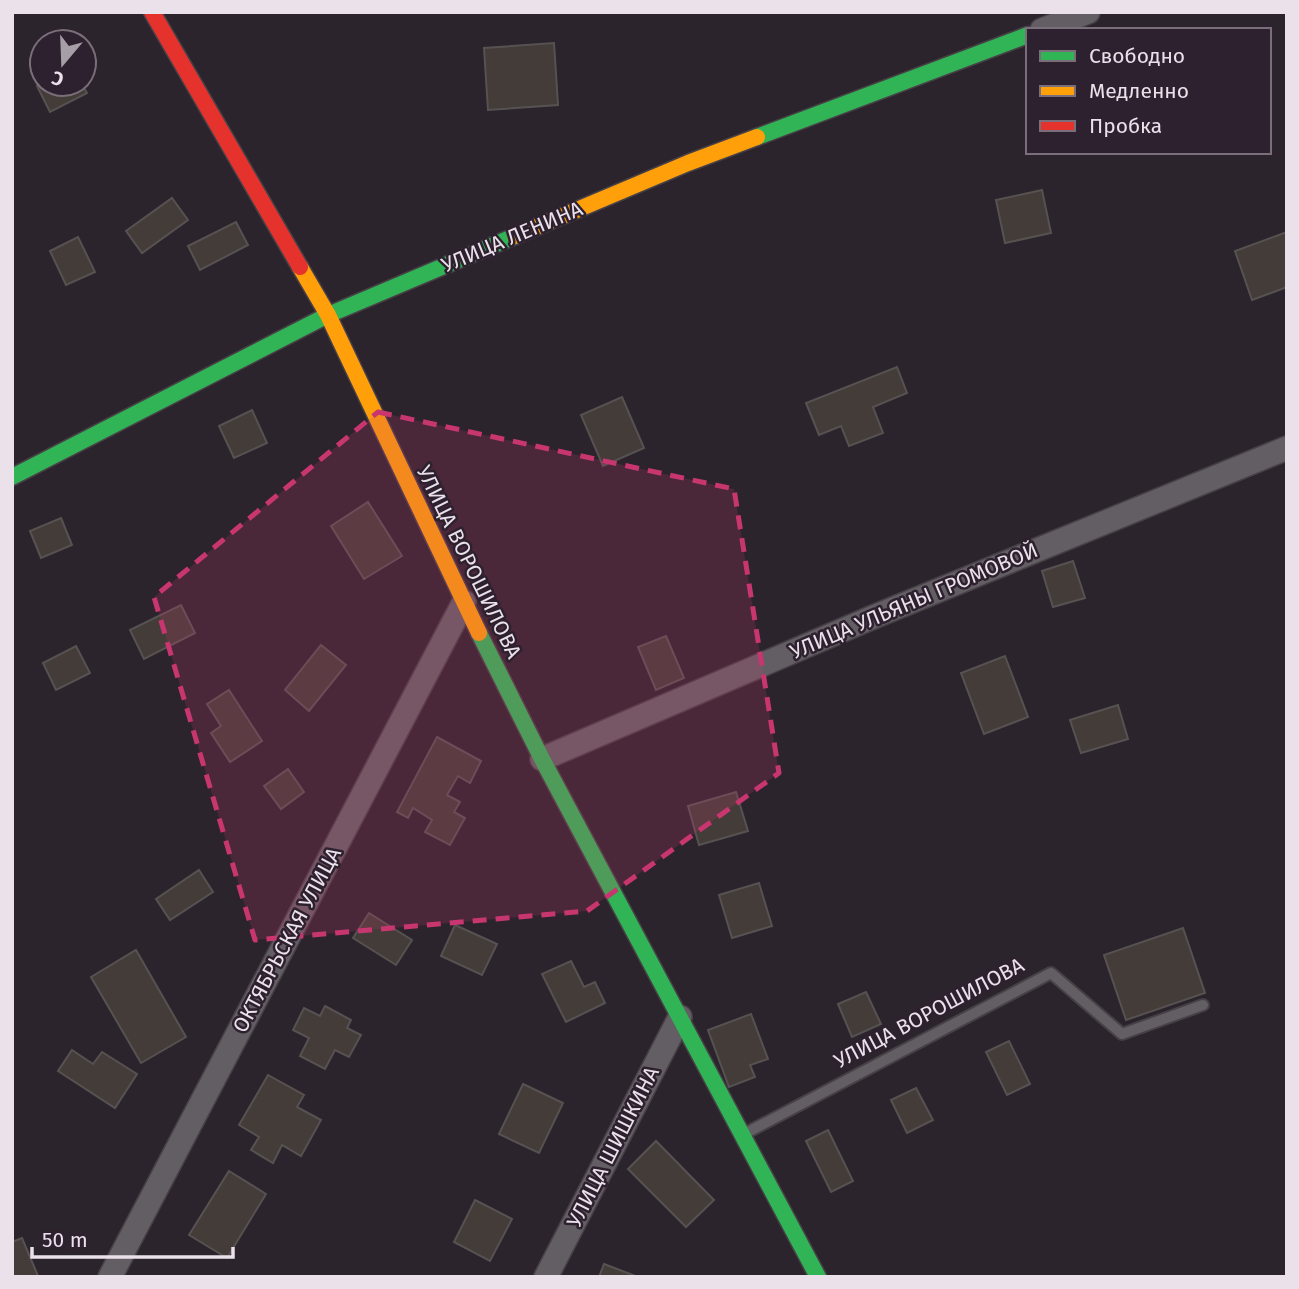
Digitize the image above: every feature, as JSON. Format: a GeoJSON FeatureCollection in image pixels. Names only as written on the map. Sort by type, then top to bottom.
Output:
{"type":"FeatureCollection","features":[{"type":"Feature","properties":{"kind":"street","name":"УЛИЦА ВОРОШИЛОВА"},"geometry":{"type":"LineString","coordinates":[[152,12],[328,315],[542,759],[818,1277]]}},
{"type":"Feature","properties":{"kind":"street"},"geometry":{"type":"LineString","coordinates":[[1047,28],[1088,12]]}},
{"type":"Feature","properties":{"kind":"street","name":"УЛИЦА ЛЕНИНА"},"geometry":{"type":"LineString","coordinates":[[12,477],[328,315],[688,163],[1026,36]]}},
{"type":"Feature","properties":{"kind":"street","name":"УЛИЦА УЛЬЯНЫ ГРОМОВОЙ"},"geometry":{"type":"LineString","coordinates":[[542,759],[878,615],[1287,448]]}},
{"type":"Feature","properties":{"kind":"street","name":"ОКТЯБРЬСКАЯ УЛИЦА"},"geometry":{"type":"LineString","coordinates":[[110,1277],[464,602]]}},
{"type":"Feature","properties":{"kind":"street","name":"УЛИЦА ШИШКИНА"},"geometry":{"type":"LineString","coordinates":[[546,1277],[680,1017]]}},
{"type":"Feature","properties":{"kind":"lane","name":"УЛИЦА ВОРОШИЛОВА"},"geometry":{"type":"LineString","coordinates":[[741,1135],[1051,974],[1122,1034],[1203,1005]]}},
{"type":"Feature","properties":{"kind":"highlighted area"},"geometry":{"type":"Polygon","coordinates":[[[378,412],[734,489],[779,773],[587,911],[255,940],[154,597],[378,412]]]}},
{"type":"Feature","properties":{"kind":"building"},"geometry":{"type":"Polygon","coordinates":[[[554,43],[558,105],[488,110],[484,48],[554,43]]]}},
{"type":"Feature","properties":{"kind":"building"},"geometry":{"type":"Polygon","coordinates":[[[43,98],[77,98],[50,112],[43,98]]]}},
{"type":"Feature","properties":{"kind":"building"},"geometry":{"type":"Polygon","coordinates":[[[1042,190],[1051,233],[1005,243],[996,200],[1042,190]]]}},
{"type":"Feature","properties":{"kind":"building"},"geometry":{"type":"Polygon","coordinates":[[[172,198],[188,220],[142,253],[126,231],[172,198]]]}},
{"type":"Feature","properties":{"kind":"building"},"geometry":{"type":"Polygon","coordinates":[[[236,222],[248,245],[200,270],[188,246],[236,222]]]}},
{"type":"Feature","properties":{"kind":"building"},"geometry":{"type":"Polygon","coordinates":[[[1287,232],[1287,287],[1252,300],[1235,251],[1287,232]]]}},
{"type":"Feature","properties":{"kind":"building"},"geometry":{"type":"Polygon","coordinates":[[[78,237],[95,272],[66,285],[50,251],[78,237]]]}},
{"type":"Feature","properties":{"kind":"building"},"geometry":{"type":"Polygon","coordinates":[[[897,367],[907,393],[873,407],[883,433],[849,446],[841,426],[819,435],[806,403],[897,367]]]}},
{"type":"Feature","properties":{"kind":"building"},"geometry":{"type":"Polygon","coordinates":[[[622,397],[644,448],[603,466],[581,415],[622,397]]]}},
{"type":"Feature","properties":{"kind":"building"},"geometry":{"type":"Polygon","coordinates":[[[252,410],[267,443],[234,458],[219,426],[252,410]]]}},
{"type":"Feature","properties":{"kind":"building"},"geometry":{"type":"Polygon","coordinates":[[[368,502],[402,556],[364,579],[331,526],[368,502]]]}},
{"type":"Feature","properties":{"kind":"building"},"geometry":{"type":"Polygon","coordinates":[[[61,518],[72,545],[41,558],[30,531],[61,518]]]}},
{"type":"Feature","properties":{"kind":"building"},"geometry":{"type":"Polygon","coordinates":[[[1073,561],[1085,598],[1053,607],[1042,571],[1073,561]]]}},
{"type":"Feature","properties":{"kind":"building"},"geometry":{"type":"Polygon","coordinates":[[[181,605],[195,633],[144,659],[130,630],[181,605]]]}},
{"type":"Feature","properties":{"kind":"building"},"geometry":{"type":"Polygon","coordinates":[[[666,636],[684,678],[656,690],[638,647],[666,636]]]}},
{"type":"Feature","properties":{"kind":"building"},"geometry":{"type":"Polygon","coordinates":[[[321,645],[346,665],[309,711],[285,690],[321,645]]]}},
{"type":"Feature","properties":{"kind":"building"},"geometry":{"type":"Polygon","coordinates":[[[76,646],[90,673],[56,690],[43,663],[76,646]]]}},
{"type":"Feature","properties":{"kind":"building"},"geometry":{"type":"Polygon","coordinates":[[[1005,656],[1028,717],[984,734],[961,673],[1005,656]]]}},
{"type":"Feature","properties":{"kind":"building"},"geometry":{"type":"Polygon","coordinates":[[[229,690],[262,741],[230,762],[211,733],[221,726],[207,704],[229,690]]]}},
{"type":"Feature","properties":{"kind":"building"},"geometry":{"type":"Polygon","coordinates":[[[1118,705],[1128,739],[1081,753],[1070,720],[1118,705]]]}},
{"type":"Feature","properties":{"kind":"building"},"geometry":{"type":"Polygon","coordinates":[[[437,737],[481,761],[470,783],[458,776],[447,795],[460,802],[454,812],[465,818],[450,845],[425,832],[432,820],[413,808],[408,818],[397,812],[437,737]]]}},
{"type":"Feature","properties":{"kind":"building"},"geometry":{"type":"Polygon","coordinates":[[[288,769],[304,792],[281,809],[264,786],[288,769]]]}},
{"type":"Feature","properties":{"kind":"building"},"geometry":{"type":"Polygon","coordinates":[[[736,792],[748,831],[699,845],[688,806],[736,792]]]}},
{"type":"Feature","properties":{"kind":"building"},"geometry":{"type":"Polygon","coordinates":[[[199,870],[213,892],[170,920],[156,899],[199,870]]]}},
{"type":"Feature","properties":{"kind":"building"},"geometry":{"type":"Polygon","coordinates":[[[759,883],[772,926],[732,938],[719,895],[759,883]]]}},
{"type":"Feature","properties":{"kind":"building"},"geometry":{"type":"Polygon","coordinates":[[[369,913],[412,940],[396,965],[353,938],[369,913]]]}},
{"type":"Feature","properties":{"kind":"building"},"geometry":{"type":"Polygon","coordinates":[[[455,925],[497,944],[482,975],[441,956],[455,925]]]}},
{"type":"Feature","properties":{"kind":"building"},"geometry":{"type":"Polygon","coordinates":[[[1183,928],[1205,993],[1126,1020],[1104,955],[1183,928]]]}},
{"type":"Feature","properties":{"kind":"building"},"geometry":{"type":"Polygon","coordinates":[[[136,950],[186,1037],[141,1063],[91,977],[136,950]]]}},
{"type":"Feature","properties":{"kind":"building"},"geometry":{"type":"Polygon","coordinates":[[[571,961],[584,987],[595,982],[605,1003],[566,1022],[542,974],[571,961]]]}},
{"type":"Feature","properties":{"kind":"building"},"geometry":{"type":"Polygon","coordinates":[[[866,992],[881,1024],[852,1037],[838,1004],[866,992]]]}},
{"type":"Feature","properties":{"kind":"building"},"geometry":{"type":"Polygon","coordinates":[[[325,1006],[351,1020],[347,1028],[361,1035],[349,1057],[335,1050],[325,1069],[300,1056],[309,1038],[293,1030],[304,1008],[320,1016],[325,1006]]]}},
{"type":"Feature","properties":{"kind":"building"},"geometry":{"type":"Polygon","coordinates":[[[751,1014],[768,1059],[750,1065],[755,1077],[729,1087],[708,1030],[751,1014]]]}},
{"type":"Feature","properties":{"kind":"building"},"geometry":{"type":"Polygon","coordinates":[[[1009,1041],[1030,1084],[1007,1095],[986,1052],[1009,1041]]]}},
{"type":"Feature","properties":{"kind":"building"},"geometry":{"type":"Polygon","coordinates":[[[72,1050],[93,1064],[102,1052],[137,1074],[115,1108],[58,1071],[72,1050]]]}},
{"type":"Feature","properties":{"kind":"building"},"geometry":{"type":"Polygon","coordinates":[[[268,1075],[304,1095],[297,1107],[321,1120],[301,1156],[282,1145],[273,1163],[251,1150],[259,1137],[239,1125],[268,1075]]]}},
{"type":"Feature","properties":{"kind":"building"},"geometry":{"type":"Polygon","coordinates":[[[523,1084],[563,1103],[539,1153],[499,1134],[523,1084]]]}},
{"type":"Feature","properties":{"kind":"building"},"geometry":{"type":"Polygon","coordinates":[[[916,1088],[933,1120],[907,1133],[891,1100],[916,1088]]]}},
{"type":"Feature","properties":{"kind":"building"},"geometry":{"type":"Polygon","coordinates":[[[828,1130],[853,1181],[831,1192],[806,1141],[828,1130]]]}},
{"type":"Feature","properties":{"kind":"building"},"geometry":{"type":"Polygon","coordinates":[[[656,1141],[714,1200],[686,1227],[628,1169],[656,1141]]]}},
{"type":"Feature","properties":{"kind":"building"},"geometry":{"type":"Polygon","coordinates":[[[229,1171],[266,1194],[227,1258],[189,1235],[229,1171]]]}},
{"type":"Feature","properties":{"kind":"building"},"geometry":{"type":"Polygon","coordinates":[[[475,1200],[512,1219],[490,1261],[454,1242],[475,1200]]]}},
{"type":"Feature","properties":{"kind":"building"},"geometry":{"type":"Polygon","coordinates":[[[22,1238],[37,1277],[12,1277],[12,1242],[22,1238]]]}},
{"type":"Feature","properties":{"kind":"building"},"geometry":{"type":"Polygon","coordinates":[[[604,1264],[638,1277],[599,1277],[604,1264]]]}},
{"type":"Feature","properties":{"kind":"traffic: fast"},"geometry":{"type":"LineString","coordinates":[[757,137],[1026,36]]}},
{"type":"Feature","properties":{"kind":"traffic: fast"},"geometry":{"type":"LineString","coordinates":[[12,477],[328,315],[515,236]]}},
{"type":"Feature","properties":{"kind":"traffic: fast"},"geometry":{"type":"LineString","coordinates":[[479,633],[542,759],[818,1277]]}},
{"type":"Feature","properties":{"kind":"traffic: slow"},"geometry":{"type":"LineString","coordinates":[[515,236],[757,137]]}},
{"type":"Feature","properties":{"kind":"traffic: slow"},"geometry":{"type":"LineString","coordinates":[[300,267],[328,315],[479,633]]}},
{"type":"Feature","properties":{"kind":"traffic: jam"},"geometry":{"type":"LineString","coordinates":[[152,12],[300,267]]}}]}
